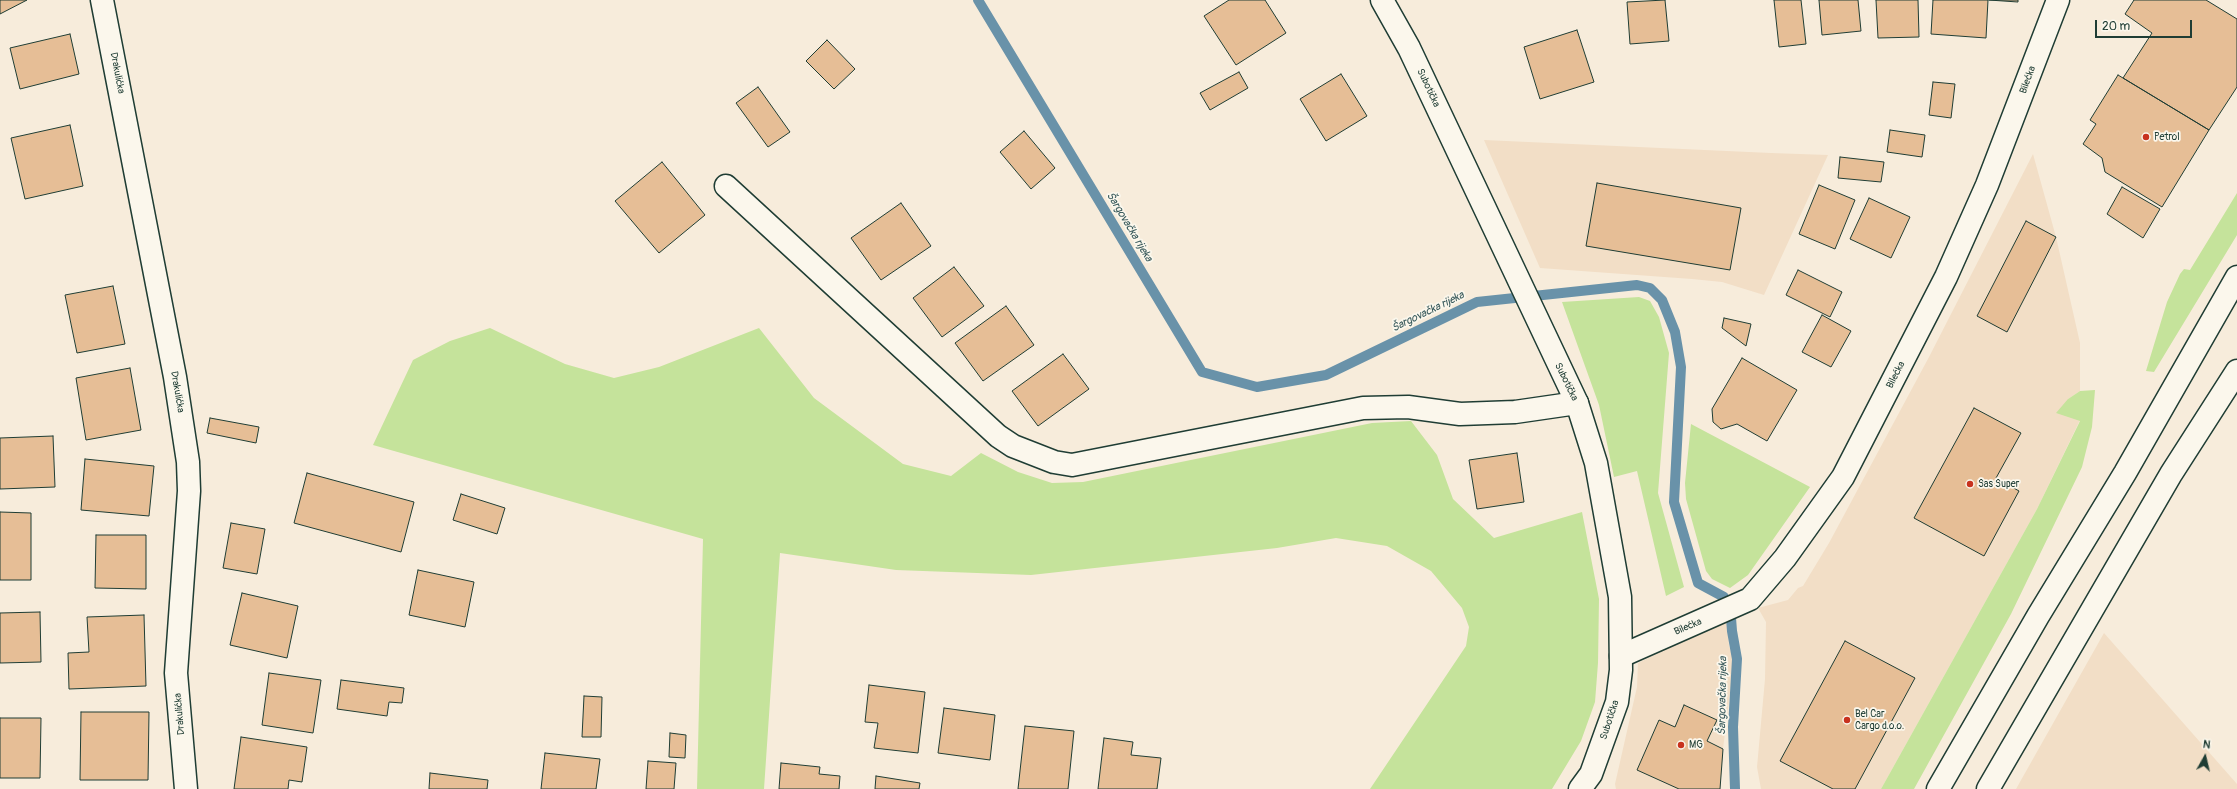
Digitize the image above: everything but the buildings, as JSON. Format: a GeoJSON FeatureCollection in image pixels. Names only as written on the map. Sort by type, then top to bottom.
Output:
{"type":"FeatureCollection","features":[{"type":"Feature","properties":{"kind":"street","name":"Drakulićka"},"geometry":{"type":"LineString","coordinates":[[102,0],[176,384],[188,462],[189,491],[176,673],[186,789]]}},
{"type":"Feature","properties":{"kind":"street","name":"Subotička"},"geometry":{"type":"LineString","coordinates":[[1382,0],[1409,48],[1577,403],[1596,463],[1608,523],[1620,597],[1621,656],[1617,702],[1591,774],[1580,789]]}},
{"type":"Feature","properties":{"kind":"street","name":"Bilećka"},"geometry":{"type":"LineString","coordinates":[[1621,656],[1715,616],[1750,599],[1786,558],[1843,477],[1929,310],[1987,184],[2058,0]]}},
{"type":"Feature","properties":{"kind":"street"},"geometry":{"type":"LineString","coordinates":[[726,186],[998,436],[1013,446],[1054,462],[1072,465],[1363,408],[1408,407],[1460,414],[1515,412],[1577,403]]}},
{"type":"Feature","properties":{"kind":"street"},"geometry":{"type":"LineString","coordinates":[[1938,789],[2038,616],[2124,473],[2237,277]]}},
{"type":"Feature","properties":{"kind":"street"},"geometry":{"type":"LineString","coordinates":[[1988,789],[2171,474],[2237,371]]}},
{"type":"Feature","properties":{"kind":"shaded area"},"geometry":{"type":"Polygon","coordinates":[[[1484,140],[1828,155],[1764,295],[1722,282],[1540,268],[1484,140]]]}},
{"type":"Feature","properties":{"kind":"shaded area"},"geometry":{"type":"Polygon","coordinates":[[[2033,154],[2056,237],[2080,343],[2080,391],[2068,399],[2080,420],[2037,509],[1881,789],[1761,789],[1757,767],[1765,679],[1766,622],[1758,608],[1788,600],[1798,588],[1803,586],[1829,543],[1929,357],[2033,154]]]}},
{"type":"Feature","properties":{"kind":"shaded area"},"geometry":{"type":"Polygon","coordinates":[[[1727,620],[1729,646],[1734,660],[1723,749],[1720,789],[1616,789],[1615,784],[1637,687],[1638,663],[1727,620]]]}},
{"type":"Feature","properties":{"kind":"shaded area"},"geometry":{"type":"Polygon","coordinates":[[[2104,633],[2237,784],[2237,789],[2016,789],[2104,633]]]}},
{"type":"Feature","properties":{"kind":"green space"},"geometry":{"type":"Polygon","coordinates":[[[2237,193],[2237,235],[2154,372],[2146,371],[2167,302],[2180,274],[2184,269],[2190,270],[2237,193]]]}},
{"type":"Feature","properties":{"kind":"green space"},"geometry":{"type":"Polygon","coordinates":[[[1639,297],[1650,301],[1659,317],[1669,353],[1658,493],[1684,587],[1666,596],[1637,471],[1614,477],[1599,405],[1562,302],[1639,297]]]}},
{"type":"Feature","properties":{"kind":"green space"},"geometry":{"type":"Polygon","coordinates":[[[490,328],[565,364],[614,378],[659,367],[759,328],[814,398],[903,464],[951,476],[981,453],[1018,472],[1052,483],[1083,482],[1372,423],[1411,421],[1437,455],[1453,499],[1494,538],[1582,512],[1599,599],[1598,663],[1595,702],[1581,741],[1552,789],[1370,789],[1466,646],[1469,627],[1462,608],[1431,571],[1387,546],[1336,538],[1277,548],[1031,575],[896,570],[780,553],[764,789],[697,789],[703,539],[373,445],[413,360],[450,341],[490,328]]]}},
{"type":"Feature","properties":{"kind":"green space"},"geometry":{"type":"Polygon","coordinates":[[[2095,390],[2092,427],[2082,467],[2011,614],[1914,789],[1881,789],[2037,509],[2080,421],[2056,413],[2068,399],[2080,391],[2095,390]]]}},
{"type":"Feature","properties":{"kind":"green space"},"geometry":{"type":"Polygon","coordinates":[[[1691,424],[1810,487],[1748,575],[1730,588],[1712,579],[1706,571],[1686,499],[1685,483],[1691,424]]]}},
{"type":"Feature","properties":{"kind":"waterway","name":"Šargovačka rijeka"},"geometry":{"type":"LineString","coordinates":[[978,0],[1202,372],[1257,387],[1326,375],[1477,302],[1637,285],[1650,288],[1662,300],[1675,332],[1681,367],[1674,502],[1698,583],[1724,597],[1731,618],[1737,659],[1733,727],[1735,789]]}},
{"type":"Feature","properties":{"kind":"place","name":"Petrol"},"geometry":{"type":"Point","coordinates":[2146,137]}},
{"type":"Feature","properties":{"kind":"place","name":"Sas Super"},"geometry":{"type":"Point","coordinates":[1970,484]}},
{"type":"Feature","properties":{"kind":"place","name":"Bel Car Cargo d.o.o."},"geometry":{"type":"Point","coordinates":[1847,720]}},
{"type":"Feature","properties":{"kind":"place","name":"MG"},"geometry":{"type":"Point","coordinates":[1681,745]}}]}
